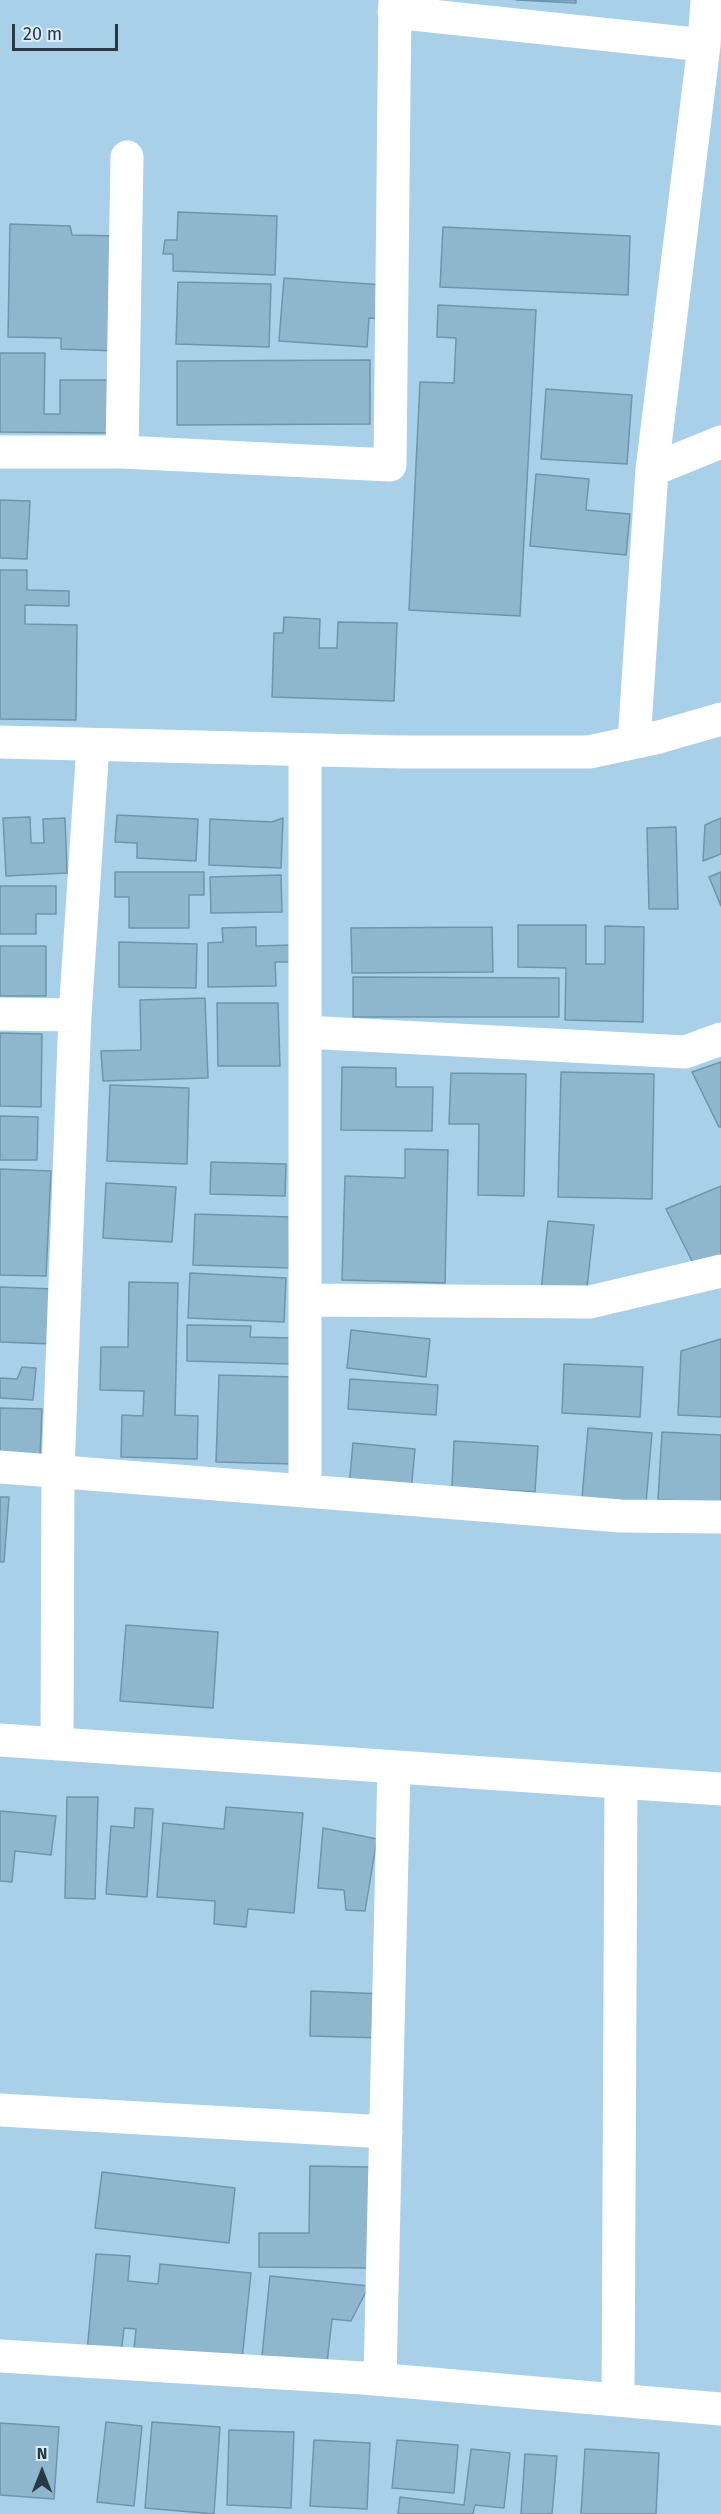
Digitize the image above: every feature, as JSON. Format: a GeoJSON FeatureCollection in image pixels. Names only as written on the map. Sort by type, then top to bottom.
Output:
{"type":"FeatureCollection","features":[{"type":"Feature","properties":{"kind":"street"},"geometry":{"type":"LineString","coordinates":[[634,742],[652,470],[704,45],[707,0]]}},
{"type":"Feature","properties":{"kind":"street"},"geometry":{"type":"LineString","coordinates":[[0,452],[122,452],[390,465],[395,6],[704,45]]}},
{"type":"Feature","properties":{"kind":"street"},"geometry":{"type":"LineString","coordinates":[[122,452],[127,156]]}},
{"type":"Feature","properties":{"kind":"street"},"geometry":{"type":"LineString","coordinates":[[652,470],[721,442]]}},
{"type":"Feature","properties":{"kind":"street"},"geometry":{"type":"LineString","coordinates":[[0,742],[305,750],[589,752],[721,719]]}},
{"type":"Feature","properties":{"kind":"street"},"geometry":{"type":"LineString","coordinates":[[57,1744],[58,1471],[75,1015],[93,745]]}},
{"type":"Feature","properties":{"kind":"street"},"geometry":{"type":"LineString","coordinates":[[305,750],[305,1491]]}},
{"type":"Feature","properties":{"kind":"street"},"geometry":{"type":"LineString","coordinates":[[0,1014],[75,1015]]}},
{"type":"Feature","properties":{"kind":"street"},"geometry":{"type":"LineString","coordinates":[[305,1032],[685,1052],[721,1039]]}},
{"type":"Feature","properties":{"kind":"street"},"geometry":{"type":"LineString","coordinates":[[305,1300],[590,1302],[721,1271]]}},
{"type":"Feature","properties":{"kind":"street"},"geometry":{"type":"LineString","coordinates":[[0,1467],[621,1516],[721,1517]]}},
{"type":"Feature","properties":{"kind":"street"},"geometry":{"type":"LineString","coordinates":[[0,1740],[721,1789]]}},
{"type":"Feature","properties":{"kind":"street"},"geometry":{"type":"LineString","coordinates":[[380,2379],[394,1767]]}},
{"type":"Feature","properties":{"kind":"street"},"geometry":{"type":"LineString","coordinates":[[618,2400],[621,1783]]}},
{"type":"Feature","properties":{"kind":"street"},"geometry":{"type":"LineString","coordinates":[[0,2110],[386,2132]]}},
{"type":"Feature","properties":{"kind":"street"},"geometry":{"type":"LineString","coordinates":[[0,2356],[380,2379],[721,2409]]}},
{"type":"Feature","properties":{"kind":"building"},"geometry":{"type":"Polygon","coordinates":[[[516,0],[576,0],[576,3],[516,0]]]}},
{"type":"Feature","properties":{"kind":"building"},"geometry":{"type":"Polygon","coordinates":[[[178,212],[277,216],[275,275],[173,271],[173,254],[163,254],[165,240],[177,240],[178,212]]]}},
{"type":"Feature","properties":{"kind":"building"},"geometry":{"type":"Polygon","coordinates":[[[10,224],[70,226],[72,235],[119,236],[117,351],[61,349],[61,338],[8,337],[10,224]]]}},
{"type":"Feature","properties":{"kind":"building"},"geometry":{"type":"Polygon","coordinates":[[[443,227],[630,236],[628,295],[440,287],[443,227]]]}},
{"type":"Feature","properties":{"kind":"building"},"geometry":{"type":"Polygon","coordinates":[[[284,278],[383,285],[381,319],[369,318],[367,347],[279,341],[284,278]]]}},
{"type":"Feature","properties":{"kind":"building"},"geometry":{"type":"Polygon","coordinates":[[[178,282],[271,284],[269,347],[176,344],[178,282]]]}},
{"type":"Feature","properties":{"kind":"building"},"geometry":{"type":"Polygon","coordinates":[[[438,305],[536,310],[520,616],[409,610],[420,382],[454,383],[456,338],[437,337],[438,305]]]}},
{"type":"Feature","properties":{"kind":"building"},"geometry":{"type":"Polygon","coordinates":[[[0,353],[45,353],[44,414],[60,414],[60,380],[111,380],[111,433],[0,432],[0,353]]]}},
{"type":"Feature","properties":{"kind":"building"},"geometry":{"type":"Polygon","coordinates":[[[370,360],[370,424],[177,425],[177,361],[370,360]]]}},
{"type":"Feature","properties":{"kind":"building"},"geometry":{"type":"Polygon","coordinates":[[[546,389],[632,395],[627,464],[541,459],[546,389]]]}},
{"type":"Feature","properties":{"kind":"building"},"geometry":{"type":"Polygon","coordinates":[[[536,474],[589,479],[586,510],[630,514],[626,555],[530,546],[536,474]]]}},
{"type":"Feature","properties":{"kind":"building"},"geometry":{"type":"Polygon","coordinates":[[[0,500],[30,501],[27,559],[0,558],[0,500]]]}},
{"type":"Feature","properties":{"kind":"building"},"geometry":{"type":"Polygon","coordinates":[[[0,570],[27,570],[27,590],[69,591],[69,606],[25,605],[25,624],[77,625],[76,720],[0,719],[0,570]]]}},
{"type":"Feature","properties":{"kind":"building"},"geometry":{"type":"Polygon","coordinates":[[[284,617],[320,619],[319,648],[337,648],[338,622],[397,623],[394,701],[272,697],[274,633],[283,633],[284,617]]]}},
{"type":"Feature","properties":{"kind":"building"},"geometry":{"type":"Polygon","coordinates":[[[117,815],[198,819],[196,861],[137,858],[137,843],[115,842],[117,815]]]}},
{"type":"Feature","properties":{"kind":"building"},"geometry":{"type":"Polygon","coordinates":[[[30,817],[31,843],[44,843],[43,819],[65,818],[67,873],[6,876],[3,818],[30,817]]]}},
{"type":"Feature","properties":{"kind":"building"},"geometry":{"type":"Polygon","coordinates":[[[283,818],[281,868],[209,865],[210,819],[272,822],[283,818]]]}},
{"type":"Feature","properties":{"kind":"building"},"geometry":{"type":"Polygon","coordinates":[[[721,818],[721,854],[703,861],[705,825],[721,818]]]}},
{"type":"Feature","properties":{"kind":"building"},"geometry":{"type":"Polygon","coordinates":[[[676,827],[678,909],[649,909],[647,828],[676,827]]]}},
{"type":"Feature","properties":{"kind":"building"},"geometry":{"type":"Polygon","coordinates":[[[115,872],[204,872],[204,895],[189,895],[189,928],[129,928],[129,897],[115,897],[115,872]]]}},
{"type":"Feature","properties":{"kind":"building"},"geometry":{"type":"Polygon","coordinates":[[[721,872],[721,906],[709,877],[721,872]]]}},
{"type":"Feature","properties":{"kind":"building"},"geometry":{"type":"Polygon","coordinates":[[[281,875],[282,912],[211,913],[210,877],[281,875]]]}},
{"type":"Feature","properties":{"kind":"building"},"geometry":{"type":"Polygon","coordinates":[[[0,886],[56,886],[56,914],[36,914],[36,934],[0,934],[0,886]]]}},
{"type":"Feature","properties":{"kind":"building"},"geometry":{"type":"Polygon","coordinates":[[[518,925],[586,925],[586,964],[605,964],[605,926],[644,927],[643,1022],[565,1020],[566,968],[518,967],[518,925]]]}},
{"type":"Feature","properties":{"kind":"building"},"geometry":{"type":"Polygon","coordinates":[[[256,927],[256,946],[294,945],[295,962],[275,962],[276,986],[208,987],[208,943],[223,942],[222,928],[256,927]]]}},
{"type":"Feature","properties":{"kind":"building"},"geometry":{"type":"Polygon","coordinates":[[[492,927],[493,972],[352,973],[351,928],[492,927]]]}},
{"type":"Feature","properties":{"kind":"building"},"geometry":{"type":"Polygon","coordinates":[[[119,942],[197,944],[196,988],[119,987],[119,942]]]}},
{"type":"Feature","properties":{"kind":"building"},"geometry":{"type":"Polygon","coordinates":[[[0,946],[46,946],[46,996],[0,996],[0,946]]]}},
{"type":"Feature","properties":{"kind":"building"},"geometry":{"type":"Polygon","coordinates":[[[353,977],[559,978],[559,1017],[353,1017],[353,977]]]}},
{"type":"Feature","properties":{"kind":"building"},"geometry":{"type":"Polygon","coordinates":[[[205,998],[208,1078],[103,1081],[101,1051],[141,1050],[140,1000],[205,998]]]}},
{"type":"Feature","properties":{"kind":"building"},"geometry":{"type":"Polygon","coordinates":[[[217,1003],[278,1003],[280,1066],[218,1066],[217,1003]]]}},
{"type":"Feature","properties":{"kind":"building"},"geometry":{"type":"Polygon","coordinates":[[[0,1033],[42,1034],[41,1107],[0,1106],[0,1033]]]}},
{"type":"Feature","properties":{"kind":"building"},"geometry":{"type":"Polygon","coordinates":[[[721,1062],[721,1127],[719,1127],[692,1072],[721,1062]]]}},
{"type":"Feature","properties":{"kind":"building"},"geometry":{"type":"Polygon","coordinates":[[[342,1067],[396,1068],[396,1087],[433,1087],[432,1131],[341,1130],[342,1067]]]}},
{"type":"Feature","properties":{"kind":"building"},"geometry":{"type":"Polygon","coordinates":[[[561,1072],[654,1074],[652,1199],[558,1197],[561,1072]]]}},
{"type":"Feature","properties":{"kind":"building"},"geometry":{"type":"Polygon","coordinates":[[[451,1073],[526,1074],[524,1196],[478,1195],[479,1124],[449,1124],[451,1073]]]}},
{"type":"Feature","properties":{"kind":"building"},"geometry":{"type":"Polygon","coordinates":[[[110,1085],[189,1088],[187,1164],[107,1161],[110,1085]]]}},
{"type":"Feature","properties":{"kind":"building"},"geometry":{"type":"Polygon","coordinates":[[[0,1116],[38,1117],[37,1160],[0,1160],[0,1116]]]}},
{"type":"Feature","properties":{"kind":"building"},"geometry":{"type":"Polygon","coordinates":[[[405,1149],[448,1150],[445,1283],[342,1280],[345,1176],[405,1178],[405,1149]]]}},
{"type":"Feature","properties":{"kind":"building"},"geometry":{"type":"Polygon","coordinates":[[[211,1162],[286,1164],[285,1196],[210,1194],[211,1162]]]}},
{"type":"Feature","properties":{"kind":"building"},"geometry":{"type":"Polygon","coordinates":[[[0,1169],[51,1171],[46,1276],[0,1275],[0,1169]]]}},
{"type":"Feature","properties":{"kind":"building"},"geometry":{"type":"Polygon","coordinates":[[[106,1183],[176,1187],[172,1242],[103,1238],[106,1183]]]}},
{"type":"Feature","properties":{"kind":"building"},"geometry":{"type":"Polygon","coordinates":[[[721,1186],[721,1263],[697,1271],[666,1209],[721,1186]]]}},
{"type":"Feature","properties":{"kind":"building"},"geometry":{"type":"Polygon","coordinates":[[[195,1214],[290,1217],[289,1268],[193,1265],[195,1214]]]}},
{"type":"Feature","properties":{"kind":"building"},"geometry":{"type":"Polygon","coordinates":[[[548,1221],[594,1225],[586,1296],[541,1292],[548,1221]]]}},
{"type":"Feature","properties":{"kind":"building"},"geometry":{"type":"Polygon","coordinates":[[[190,1273],[286,1278],[284,1322],[188,1318],[190,1273]]]}},
{"type":"Feature","properties":{"kind":"building"},"geometry":{"type":"Polygon","coordinates":[[[129,1282],[178,1283],[175,1415],[198,1416],[197,1459],[121,1457],[122,1415],[143,1416],[144,1391],[100,1390],[101,1347],[128,1347],[129,1282]]]}},
{"type":"Feature","properties":{"kind":"building"},"geometry":{"type":"Polygon","coordinates":[[[0,1287],[55,1289],[52,1344],[0,1342],[0,1287]]]}},
{"type":"Feature","properties":{"kind":"building"},"geometry":{"type":"Polygon","coordinates":[[[187,1325],[251,1326],[250,1337],[292,1338],[291,1364],[187,1361],[187,1325]]]}},
{"type":"Feature","properties":{"kind":"building"},"geometry":{"type":"Polygon","coordinates":[[[351,1330],[430,1339],[426,1377],[347,1368],[351,1330]]]}},
{"type":"Feature","properties":{"kind":"building"},"geometry":{"type":"Polygon","coordinates":[[[721,1339],[721,1417],[678,1415],[681,1351],[721,1339]]]}},
{"type":"Feature","properties":{"kind":"building"},"geometry":{"type":"Polygon","coordinates":[[[564,1364],[643,1367],[640,1417],[562,1413],[564,1364]]]}},
{"type":"Feature","properties":{"kind":"building"},"geometry":{"type":"Polygon","coordinates":[[[22,1367],[36,1368],[33,1400],[0,1398],[0,1378],[17,1379],[22,1367]]]}},
{"type":"Feature","properties":{"kind":"building"},"geometry":{"type":"Polygon","coordinates":[[[219,1375],[295,1377],[293,1464],[216,1462],[219,1375]]]}},
{"type":"Feature","properties":{"kind":"building"},"geometry":{"type":"Polygon","coordinates":[[[350,1379],[438,1385],[436,1415],[348,1409],[350,1379]]]}},
{"type":"Feature","properties":{"kind":"building"},"geometry":{"type":"Polygon","coordinates":[[[0,1408],[42,1409],[40,1458],[0,1457],[0,1408]]]}},
{"type":"Feature","properties":{"kind":"building"},"geometry":{"type":"Polygon","coordinates":[[[588,1428],[652,1433],[646,1503],[582,1498],[588,1428]]]}},
{"type":"Feature","properties":{"kind":"building"},"geometry":{"type":"Polygon","coordinates":[[[662,1432],[721,1435],[721,1502],[658,1500],[662,1432]]]}},
{"type":"Feature","properties":{"kind":"building"},"geometry":{"type":"Polygon","coordinates":[[[454,1441],[538,1446],[535,1492],[452,1487],[454,1441]]]}},
{"type":"Feature","properties":{"kind":"building"},"geometry":{"type":"Polygon","coordinates":[[[353,1443],[415,1449],[411,1491],[349,1486],[353,1443]]]}},
{"type":"Feature","properties":{"kind":"building"},"geometry":{"type":"Polygon","coordinates":[[[0,1497],[9,1497],[4,1562],[0,1562],[0,1497]]]}},
{"type":"Feature","properties":{"kind":"building"},"geometry":{"type":"Polygon","coordinates":[[[126,1625],[218,1632],[213,1708],[120,1701],[126,1625]]]}},
{"type":"Feature","properties":{"kind":"building"},"geometry":{"type":"Polygon","coordinates":[[[67,1797],[98,1797],[95,1899],[65,1898],[67,1797]]]}},
{"type":"Feature","properties":{"kind":"building"},"geometry":{"type":"Polygon","coordinates":[[[226,1807],[303,1813],[294,1913],[248,1909],[246,1927],[214,1924],[215,1901],[157,1897],[163,1823],[224,1829],[226,1807]]]}},
{"type":"Feature","properties":{"kind":"building"},"geometry":{"type":"Polygon","coordinates":[[[135,1808],[153,1809],[147,1897],[106,1894],[111,1826],[134,1828],[135,1808]]]}},
{"type":"Feature","properties":{"kind":"building"},"geometry":{"type":"Polygon","coordinates":[[[0,1811],[56,1816],[51,1855],[15,1851],[12,1882],[0,1881],[0,1811]]]}},
{"type":"Feature","properties":{"kind":"building"},"geometry":{"type":"Polygon","coordinates":[[[323,1828],[377,1839],[365,1911],[346,1910],[344,1890],[318,1888],[323,1828]]]}},
{"type":"Feature","properties":{"kind":"building"},"geometry":{"type":"Polygon","coordinates":[[[311,1991],[384,1994],[382,2038],[310,2036],[311,1991]]]}},
{"type":"Feature","properties":{"kind":"building"},"geometry":{"type":"Polygon","coordinates":[[[310,2166],[370,2167],[369,2268],[259,2267],[259,2233],[309,2233],[310,2166]]]}},
{"type":"Feature","properties":{"kind":"building"},"geometry":{"type":"Polygon","coordinates":[[[102,2172],[235,2188],[229,2243],[95,2228],[102,2172]]]}},
{"type":"Feature","properties":{"kind":"building"},"geometry":{"type":"Polygon","coordinates":[[[96,2254],[130,2256],[128,2281],[158,2284],[160,2264],[251,2273],[241,2369],[133,2359],[136,2329],[124,2328],[121,2355],[87,2352],[96,2254]]]}},
{"type":"Feature","properties":{"kind":"building"},"geometry":{"type":"Polygon","coordinates":[[[270,2276],[369,2286],[351,2321],[332,2319],[327,2363],[262,2356],[270,2276]]]}},
{"type":"Feature","properties":{"kind":"building"},"geometry":{"type":"Polygon","coordinates":[[[106,2422],[142,2426],[134,2506],[97,2502],[106,2422]]]}},
{"type":"Feature","properties":{"kind":"building"},"geometry":{"type":"Polygon","coordinates":[[[152,2422],[220,2427],[214,2514],[145,2508],[152,2422]]]}},
{"type":"Feature","properties":{"kind":"building"},"geometry":{"type":"Polygon","coordinates":[[[0,2423],[59,2427],[54,2499],[0,2495],[0,2423]]]}},
{"type":"Feature","properties":{"kind":"building"},"geometry":{"type":"Polygon","coordinates":[[[229,2430],[294,2432],[291,2508],[227,2505],[229,2430]]]}},
{"type":"Feature","properties":{"kind":"building"},"geometry":{"type":"Polygon","coordinates":[[[314,2440],[370,2443],[367,2509],[310,2506],[314,2440]]]}},
{"type":"Feature","properties":{"kind":"building"},"geometry":{"type":"Polygon","coordinates":[[[397,2440],[458,2445],[454,2493],[392,2488],[397,2440]]]}},
{"type":"Feature","properties":{"kind":"building"},"geometry":{"type":"Polygon","coordinates":[[[471,2449],[510,2453],[504,2508],[475,2505],[473,2514],[398,2514],[400,2497],[464,2505],[471,2449]]]}},
{"type":"Feature","properties":{"kind":"building"},"geometry":{"type":"Polygon","coordinates":[[[585,2449],[659,2453],[656,2514],[581,2514],[585,2449]]]}},
{"type":"Feature","properties":{"kind":"building"},"geometry":{"type":"Polygon","coordinates":[[[525,2454],[557,2456],[552,2514],[521,2514],[525,2454]]]}}]}
